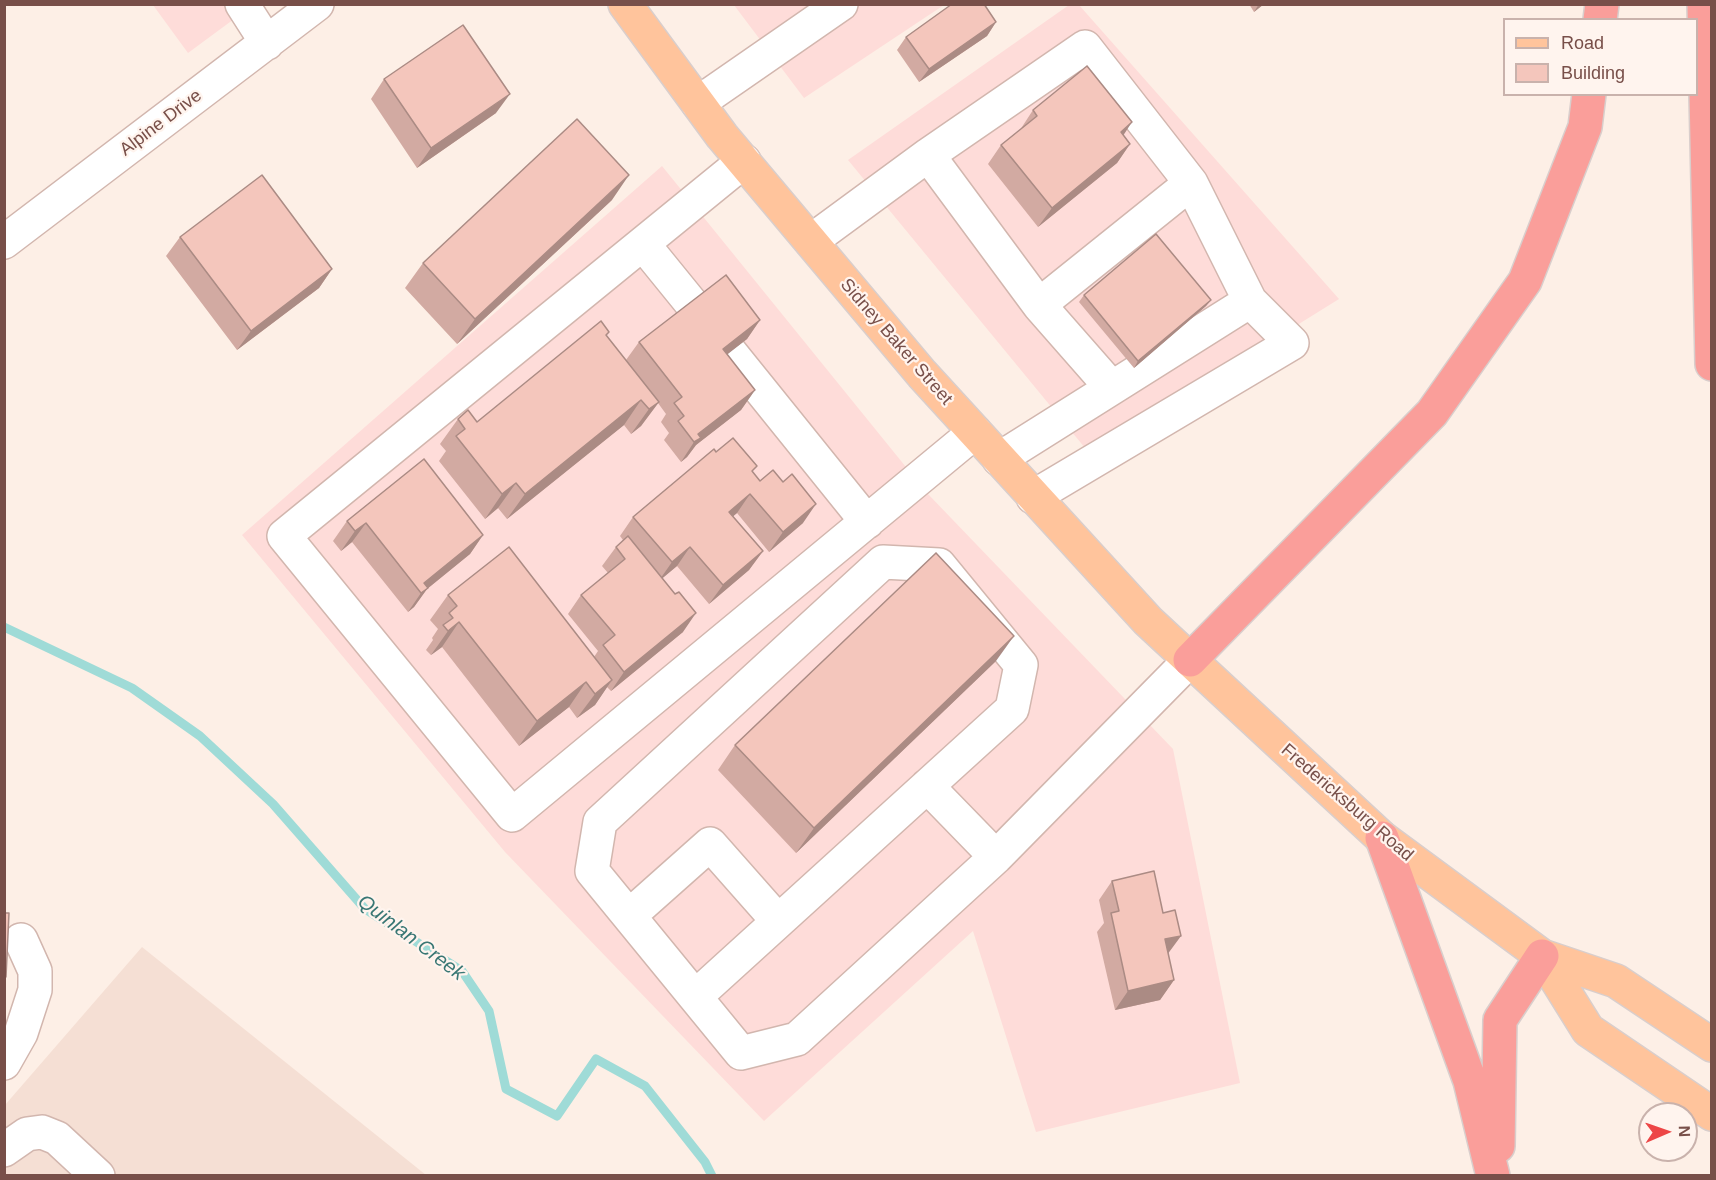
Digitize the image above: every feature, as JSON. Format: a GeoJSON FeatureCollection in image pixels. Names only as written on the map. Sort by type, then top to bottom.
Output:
{"type":"FeatureCollection","features":[{"type":"Feature","properties":{"kind":"highway"},"geometry":{"type":"LineString","coordinates":[[1704,4],[1712,364]]}},
{"type":"Feature","properties":{"kind":"highway"},"geometry":{"type":"LineString","coordinates":[[1190,660],[1432,412],[1525,280],[1585,127],[1589,96]]}},
{"type":"Feature","properties":{"kind":"highway"},"geometry":{"type":"LineString","coordinates":[[1382,838],[1470,1082],[1492,1176]]}},
{"type":"Feature","properties":{"kind":"highway"},"geometry":{"type":"LineString","coordinates":[[1498,1176],[1500,1020],[1542,956]]}},
{"type":"Feature","properties":{"kind":"main road","name":"Sidney Baker Street"},"geometry":{"type":"LineString","coordinates":[[636,8],[698,103],[922,374],[1131,604],[1190,660]]}},
{"type":"Feature","properties":{"kind":"main road","name":"Fredericksburg Road"},"geometry":{"type":"LineString","coordinates":[[1190,660],[1382,838],[1542,956],[1616,981],[1712,1045]]}},
{"type":"Feature","properties":{"kind":"main road","name":"Fredericksburg Road"},"geometry":{"type":"LineString","coordinates":[[1542,956],[1588,1030],[1712,1114]]}},
{"type":"Feature","properties":{"kind":"street"},"geometry":{"type":"LineString","coordinates":[[242,4],[267,43]]}},
{"type":"Feature","properties":{"kind":"street","name":"Alpine Drive"},"geometry":{"type":"LineString","coordinates":[[4,242],[318,4]]}},
{"type":"Feature","properties":{"kind":"street"},"geometry":{"type":"LineString","coordinates":[[698,103],[841,4]]}},
{"type":"Feature","properties":{"kind":"street"},"geometry":{"type":"LineString","coordinates":[[811,241],[928,155],[1085,47],[1191,183],[1250,301],[1292,343],[1034,497]]}},
{"type":"Feature","properties":{"kind":"street"},"geometry":{"type":"LineString","coordinates":[[928,155],[1040,306],[1111,387]]}},
{"type":"Feature","properties":{"kind":"street"},"geometry":{"type":"LineString","coordinates":[[744,161],[284,536],[512,815],[975,432]]}},
{"type":"Feature","properties":{"kind":"street"},"geometry":{"type":"LineString","coordinates":[[1040,306],[1191,183]]}},
{"type":"Feature","properties":{"kind":"street"},"geometry":{"type":"LineString","coordinates":[[643,244],[695,308]]}},
{"type":"Feature","properties":{"kind":"street"},"geometry":{"type":"LineString","coordinates":[[999,459],[1250,301]]}},
{"type":"Feature","properties":{"kind":"street"},"geometry":{"type":"LineString","coordinates":[[730,352],[867,522]]}},
{"type":"Feature","properties":{"kind":"street"},"geometry":{"type":"LineString","coordinates":[[695,997],[1012,709],[1021,665],[939,565],[883,562],[600,822],[592,872],[741,1053],[797,1039],[996,857],[1190,660]]}},
{"type":"Feature","properties":{"kind":"street"},"geometry":{"type":"LineString","coordinates":[[927,786],[996,857]]}},
{"type":"Feature","properties":{"kind":"street"},"geometry":{"type":"LineString","coordinates":[[629,916],[710,844],[778,921]]}},
{"type":"Feature","properties":{"kind":"street"},"geometry":{"type":"LineString","coordinates":[[4,1063],[21,1033],[35,990],[35,971],[21,940]]}},
{"type":"Feature","properties":{"kind":"street"},"geometry":{"type":"LineString","coordinates":[[4,1150],[27,1134],[42,1132],[57,1138],[98,1176]]}},
{"type":"Feature","properties":{"kind":"shaded area"},"geometry":{"type":"Polygon","coordinates":[[[153,5],[253,5],[188,53],[153,5]]]}},
{"type":"Feature","properties":{"kind":"shaded area"},"geometry":{"type":"Polygon","coordinates":[[[734,5],[944,5],[804,98],[734,5]]]}},
{"type":"Feature","properties":{"kind":"shaded area"},"geometry":{"type":"Polygon","coordinates":[[[1069,5],[1079,5],[1339,299],[1090,454],[848,160],[1069,5]]]}},
{"type":"Feature","properties":{"kind":"shaded area"},"geometry":{"type":"Polygon","coordinates":[[[662,166],[927,493],[1173,749],[1240,1083],[1036,1132],[973,931],[764,1121],[505,852],[242,535],[662,166]]]}},
{"type":"Feature","properties":{"kind":"shaded area"},"geometry":{"type":"Polygon","coordinates":[[[142,947],[426,1175],[5,1176],[5,1105],[142,947]]]}},
{"type":"Feature","properties":{"kind":"building"},"geometry":{"type":"Polygon","coordinates":[[[952,4],[984,4],[996,22],[929,69],[906,37],[952,4]]]}},
{"type":"Feature","properties":{"kind":"building"},"geometry":{"type":"Polygon","coordinates":[[[463,25],[510,94],[431,148],[384,79],[463,25]]]}},
{"type":"Feature","properties":{"kind":"building"},"geometry":{"type":"Polygon","coordinates":[[[1087,66],[1132,122],[1121,132],[1130,144],[1052,208],[1001,145],[1037,116],[1033,110],[1087,66]]]}},
{"type":"Feature","properties":{"kind":"building"},"geometry":{"type":"Polygon","coordinates":[[[577,119],[629,175],[475,319],[423,263],[577,119]]]}},
{"type":"Feature","properties":{"kind":"building"},"geometry":{"type":"Polygon","coordinates":[[[262,175],[332,269],[251,331],[180,237],[262,175]]]}},
{"type":"Feature","properties":{"kind":"building"},"geometry":{"type":"Polygon","coordinates":[[[1156,234],[1211,300],[1138,361],[1084,295],[1156,234]]]}},
{"type":"Feature","properties":{"kind":"building"},"geometry":{"type":"Polygon","coordinates":[[[726,275],[760,320],[723,349],[755,390],[698,434],[701,438],[694,442],[678,421],[684,416],[674,403],[682,397],[639,342],[726,275]]]}},
{"type":"Feature","properties":{"kind":"building"},"geometry":{"type":"Polygon","coordinates":[[[601,321],[609,332],[606,335],[659,402],[649,409],[641,400],[525,494],[516,483],[502,494],[456,436],[465,429],[458,419],[468,410],[477,422],[601,321]]]}},
{"type":"Feature","properties":{"kind":"building"},"geometry":{"type":"Polygon","coordinates":[[[733,438],[757,466],[752,471],[760,481],[773,470],[783,482],[792,474],[816,504],[783,532],[750,494],[729,512],[763,551],[723,585],[690,547],[672,562],[633,517],[714,449],[716,452],[733,438]]]}},
{"type":"Feature","properties":{"kind":"building"},"geometry":{"type":"Polygon","coordinates":[[[424,459],[483,535],[424,583],[428,588],[421,593],[366,523],[355,531],[347,521],[424,459]]]}},
{"type":"Feature","properties":{"kind":"building"},"geometry":{"type":"Polygon","coordinates":[[[628,536],[675,594],[679,592],[696,613],[624,672],[603,645],[615,635],[581,595],[625,559],[616,547],[628,536]]]}},
{"type":"Feature","properties":{"kind":"building"},"geometry":{"type":"Polygon","coordinates":[[[509,547],[612,680],[595,694],[586,682],[537,721],[459,622],[448,631],[443,625],[453,618],[449,613],[457,606],[448,595],[509,547]]]}},
{"type":"Feature","properties":{"kind":"building"},"geometry":{"type":"Polygon","coordinates":[[[936,553],[1014,636],[814,828],[735,745],[936,553]]]}},
{"type":"Feature","properties":{"kind":"building"},"geometry":{"type":"Polygon","coordinates":[[[1154,871],[1163,913],[1175,910],[1181,936],[1165,939],[1174,980],[1128,991],[1111,913],[1119,911],[1112,881],[1154,871]]]}},
{"type":"Feature","properties":{"kind":"building"},"geometry":{"type":"Polygon","coordinates":[[[4,913],[9,913],[6,977],[4,977],[4,913]]]}},
{"type":"Feature","properties":{"kind":"waterway","name":"Quinlan Creek"},"geometry":{"type":"LineString","coordinates":[[4,627],[132,688],[200,736],[273,804],[365,909],[462,971],[489,1011],[506,1089],[557,1116],[596,1059],[645,1086],[705,1162],[712,1176]]}}]}
